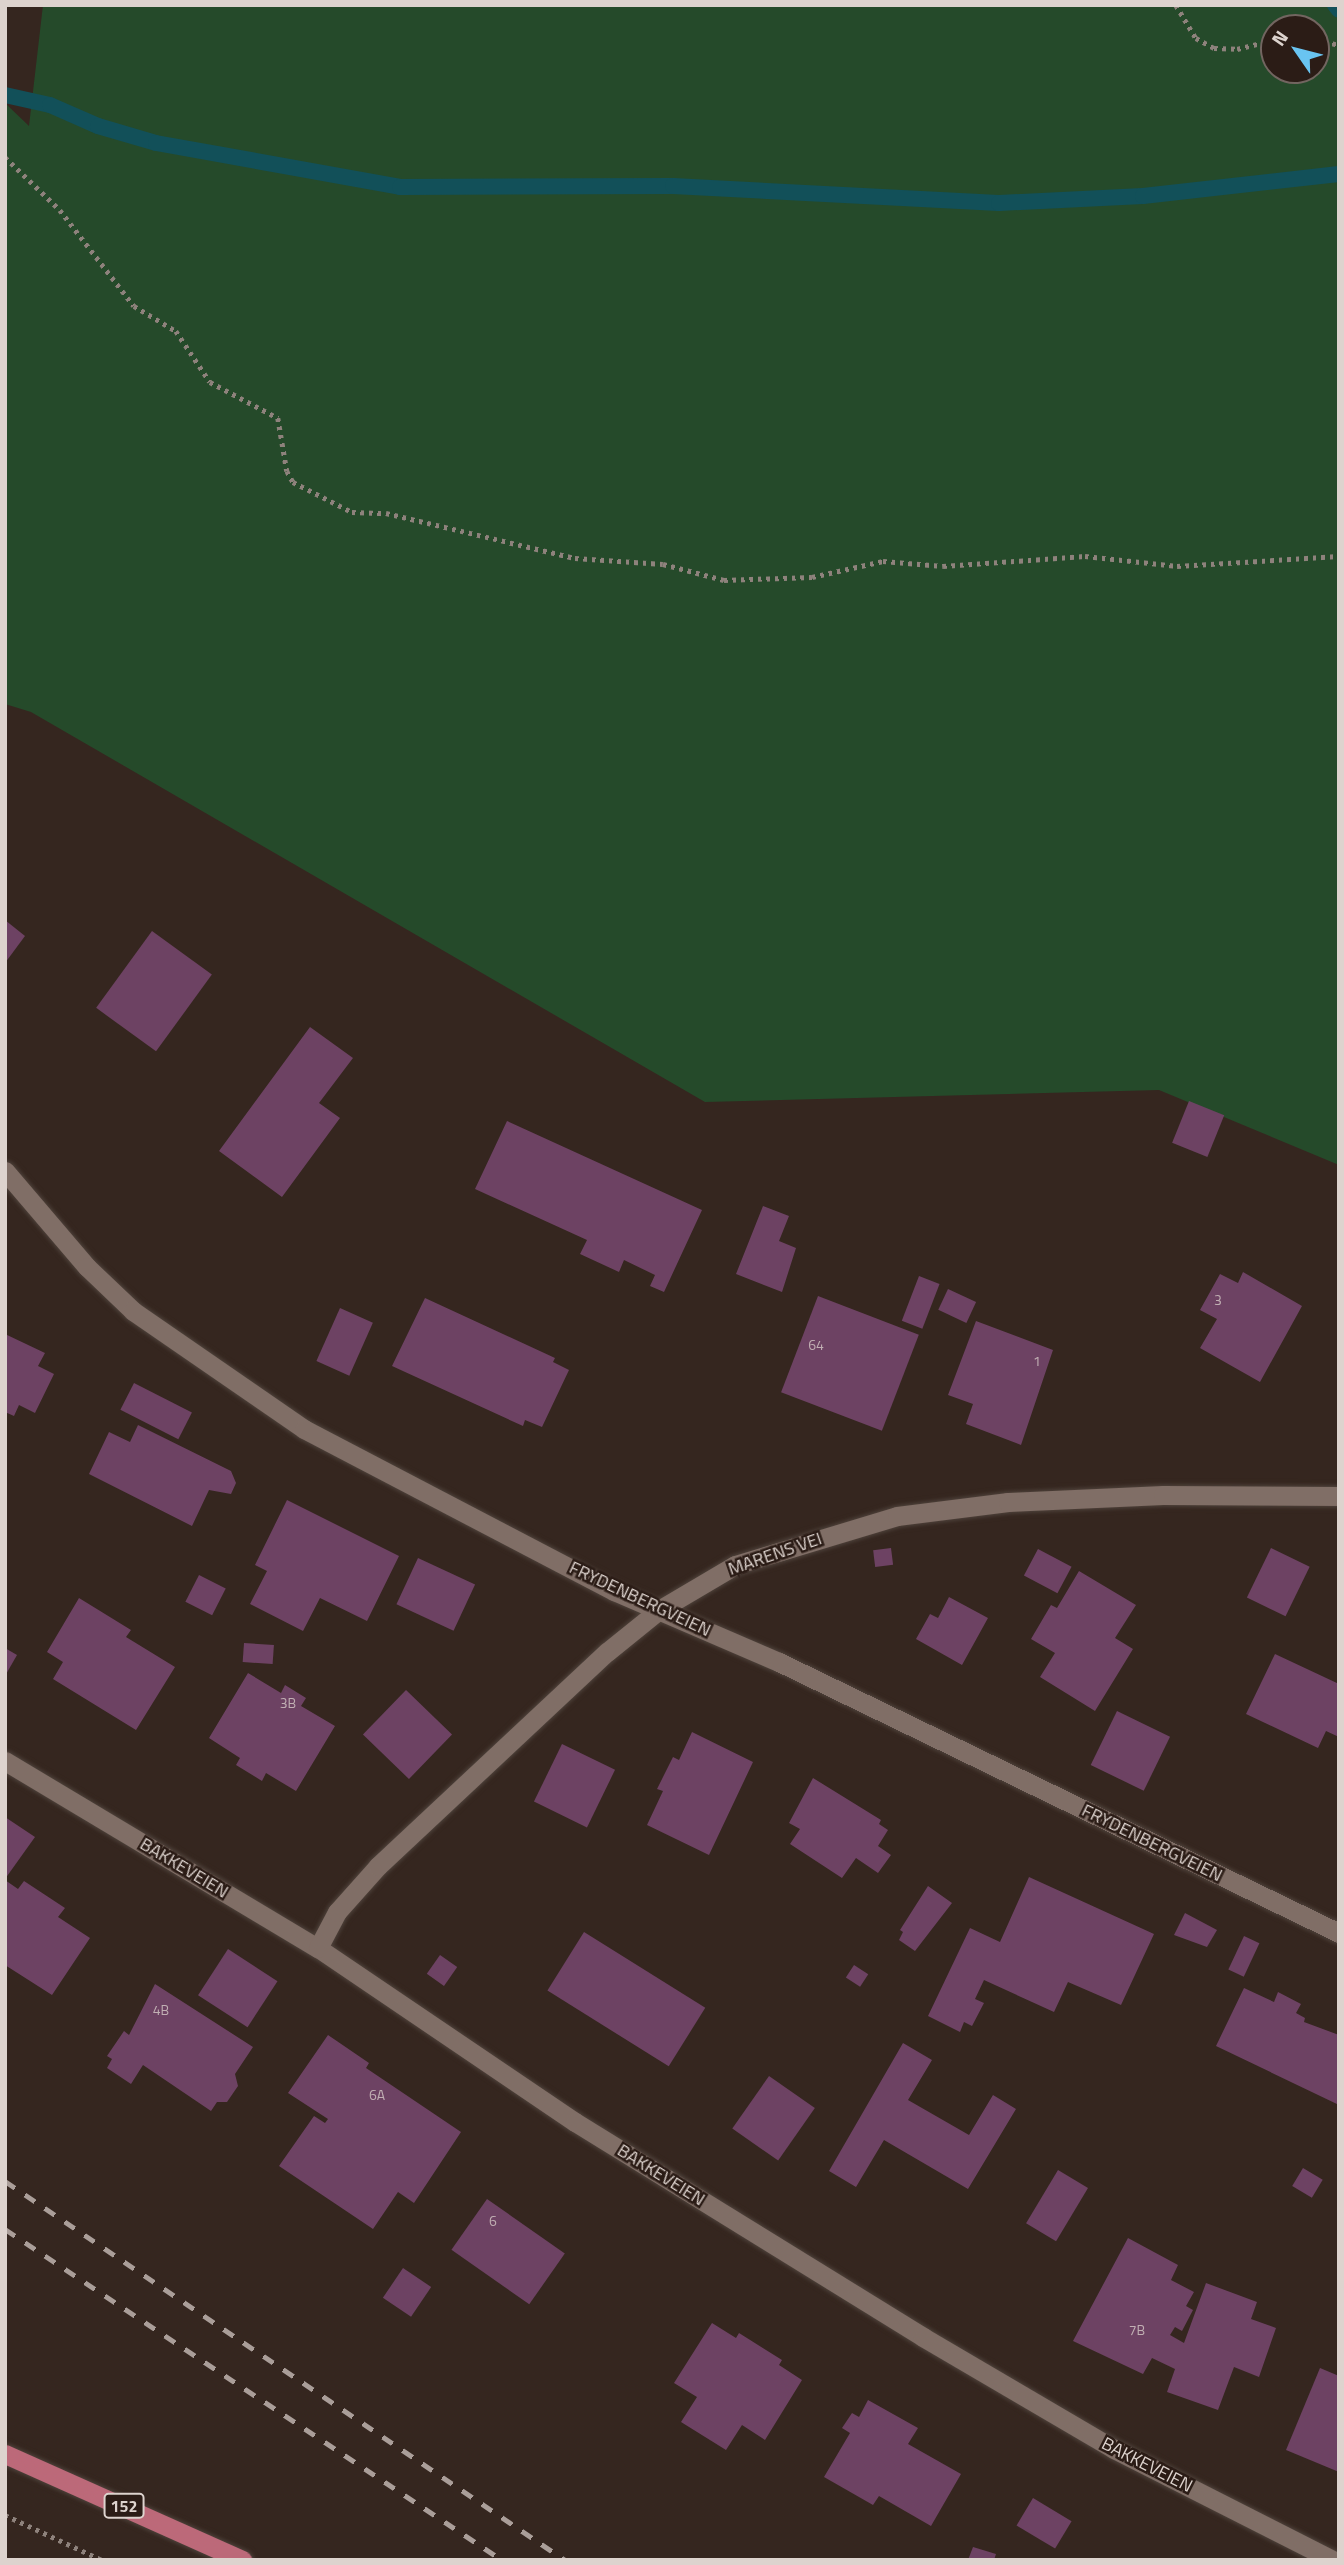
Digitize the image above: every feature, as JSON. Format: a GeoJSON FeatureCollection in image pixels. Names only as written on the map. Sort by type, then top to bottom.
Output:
{"type":"FeatureCollection","features":[{"type":"Feature","properties":{"kind":"main road","name":"152"},"geometry":{"type":"LineString","coordinates":[[5,2454],[242,2560]]}},
{"type":"Feature","properties":{"kind":"street","name":"FRYDENBERGVEIEN"},"geometry":{"type":"LineString","coordinates":[[5,1171],[87,1267],[133,1311],[202,1362],[304,1429],[614,1591],[779,1661],[1339,1933]]}},
{"type":"Feature","properties":{"kind":"street","name":"MARENS VEI"},"geometry":{"type":"LineString","coordinates":[[318,1948],[337,1912],[378,1866],[607,1652],[659,1610],[735,1565],[897,1516],[1008,1502],[1150,1496],[1339,1496]]}},
{"type":"Feature","properties":{"kind":"street","name":"BAKKEVEIEN"},"geometry":{"type":"LineString","coordinates":[[5,1761],[318,1948],[575,2122],[923,2337],[1114,2449],[1333,2560]]}},
{"type":"Feature","properties":{"kind":"path"},"geometry":{"type":"LineString","coordinates":[[1176,5],[1195,38],[1214,48],[1237,49],[1260,43]]}},
{"type":"Feature","properties":{"kind":"path"},"geometry":{"type":"LineString","coordinates":[[5,157],[60,210],[134,306],[176,331],[211,382],[278,418],[287,471],[293,482],[352,512],[386,513],[575,558],[663,564],[724,580],[811,577],[883,561],[943,566],[1085,556],[1177,566],[1339,556]]}},
{"type":"Feature","properties":{"kind":"path"},"geometry":{"type":"LineString","coordinates":[[5,2515],[102,2560]]}},
{"type":"Feature","properties":{"kind":"green space"},"geometry":{"type":"Polygon","coordinates":[[[43,5],[1339,5],[1339,1165],[1159,1090],[705,1102],[31,712],[5,704],[5,103],[29,126],[43,5]]]}},
{"type":"Feature","properties":{"kind":"building"},"geometry":{"type":"Polygon","coordinates":[[[5,920],[25,936],[5,963],[5,920]]]}},
{"type":"Feature","properties":{"kind":"building"},"geometry":{"type":"Polygon","coordinates":[[[152,931],[212,974],[156,1051],[96,1008],[152,931]]]}},
{"type":"Feature","properties":{"kind":"building"},"geometry":{"type":"Polygon","coordinates":[[[310,1027],[353,1058],[319,1103],[340,1118],[282,1197],[219,1151],[310,1027]]]}},
{"type":"Feature","properties":{"kind":"building"},"geometry":{"type":"Polygon","coordinates":[[[1189,1101],[1224,1115],[1207,1157],[1172,1143],[1189,1101]]]}},
{"type":"Feature","properties":{"kind":"building"},"geometry":{"type":"Polygon","coordinates":[[[507,1121],[702,1210],[664,1292],[650,1286],[655,1275],[624,1260],[619,1272],[580,1254],[587,1240],[475,1189],[507,1121]]]}},
{"type":"Feature","properties":{"kind":"building"},"geometry":{"type":"Polygon","coordinates":[[[763,1206],[789,1216],[779,1241],[796,1248],[782,1292],[736,1274],[763,1206]]]}},
{"type":"Feature","properties":{"kind":"building"},"geometry":{"type":"Polygon","coordinates":[[[1243,1272],[1302,1306],[1260,1382],[1200,1348],[1217,1319],[1200,1310],[1220,1274],[1238,1283],[1243,1272]]]}},
{"type":"Feature","properties":{"kind":"building"},"geometry":{"type":"Polygon","coordinates":[[[919,1276],[940,1284],[922,1329],[902,1321],[919,1276]]]}},
{"type":"Feature","properties":{"kind":"building"},"geometry":{"type":"Polygon","coordinates":[[[948,1289],[976,1302],[966,1323],[938,1310],[948,1289]]]}},
{"type":"Feature","properties":{"kind":"building"},"geometry":{"type":"Polygon","coordinates":[[[818,1296],[919,1335],[882,1431],[781,1392],[818,1296]]]}},
{"type":"Feature","properties":{"kind":"building"},"geometry":{"type":"Polygon","coordinates":[[[425,1298],[555,1358],[553,1362],[569,1370],[542,1427],[525,1420],[523,1426],[392,1366],[425,1298]]]}},
{"type":"Feature","properties":{"kind":"building"},"geometry":{"type":"Polygon","coordinates":[[[340,1308],[373,1323],[349,1376],[316,1361],[340,1308]]]}},
{"type":"Feature","properties":{"kind":"building"},"geometry":{"type":"Polygon","coordinates":[[[976,1321],[1053,1350],[1021,1445],[966,1424],[973,1404],[948,1395],[976,1321]]]}},
{"type":"Feature","properties":{"kind":"building"},"geometry":{"type":"Polygon","coordinates":[[[5,1334],[45,1353],[38,1366],[54,1374],[35,1413],[19,1405],[14,1416],[5,1412],[5,1334]]]}},
{"type":"Feature","properties":{"kind":"building"},"geometry":{"type":"Polygon","coordinates":[[[134,1383],[192,1413],[178,1439],[120,1410],[134,1383]]]}},
{"type":"Feature","properties":{"kind":"building"},"geometry":{"type":"Polygon","coordinates":[[[138,1425],[231,1471],[236,1483],[231,1494],[209,1490],[192,1526],[89,1474],[109,1432],[130,1442],[138,1425]]]}},
{"type":"Feature","properties":{"kind":"building"},"geometry":{"type":"Polygon","coordinates":[[[287,1500],[399,1556],[367,1621],[320,1598],[303,1631],[250,1604],[267,1571],[255,1565],[287,1500]]]}},
{"type":"Feature","properties":{"kind":"building"},"geometry":{"type":"Polygon","coordinates":[[[891,1548],[893,1565],[875,1567],[873,1550],[891,1548]]]}},
{"type":"Feature","properties":{"kind":"building"},"geometry":{"type":"Polygon","coordinates":[[[1271,1548],[1310,1567],[1286,1616],[1247,1597],[1271,1548]]]}},
{"type":"Feature","properties":{"kind":"building"},"geometry":{"type":"Polygon","coordinates":[[[1038,1549],[1072,1567],[1057,1593],[1024,1575],[1038,1549]]]}},
{"type":"Feature","properties":{"kind":"building"},"geometry":{"type":"Polygon","coordinates":[[[418,1558],[475,1585],[454,1631],[396,1604],[418,1558]]]}},
{"type":"Feature","properties":{"kind":"building"},"geometry":{"type":"Polygon","coordinates":[[[1079,1571],[1136,1605],[1115,1638],[1133,1649],[1095,1711],[1040,1677],[1055,1653],[1031,1639],[1051,1605],[1057,1608],[1079,1571]]]}},
{"type":"Feature","properties":{"kind":"building"},"geometry":{"type":"Polygon","coordinates":[[[199,1575],[226,1589],[212,1615],[185,1602],[199,1575]]]}},
{"type":"Feature","properties":{"kind":"building"},"geometry":{"type":"Polygon","coordinates":[[[949,1597],[988,1618],[962,1665],[916,1639],[930,1614],[938,1618],[949,1597]]]}},
{"type":"Feature","properties":{"kind":"building"},"geometry":{"type":"Polygon","coordinates":[[[79,1598],[131,1630],[126,1637],[175,1667],[136,1730],[53,1679],[63,1662],[47,1652],[79,1598]]]}},
{"type":"Feature","properties":{"kind":"building"},"geometry":{"type":"Polygon","coordinates":[[[244,1643],[274,1645],[273,1664],[243,1662],[244,1643]]]}},
{"type":"Feature","properties":{"kind":"building"},"geometry":{"type":"Polygon","coordinates":[[[5,1648],[17,1655],[5,1676],[5,1648]]]}},
{"type":"Feature","properties":{"kind":"building"},"geometry":{"type":"Polygon","coordinates":[[[1275,1654],[1339,1684],[1339,1737],[1326,1731],[1318,1748],[1246,1714],[1275,1654]]]}},
{"type":"Feature","properties":{"kind":"building"},"geometry":{"type":"Polygon","coordinates":[[[248,1673],[281,1693],[285,1685],[306,1698],[301,1706],[335,1726],[296,1791],[266,1773],[262,1781],[236,1765],[240,1758],[209,1738],[248,1673]]]}},
{"type":"Feature","properties":{"kind":"building"},"geometry":{"type":"Polygon","coordinates":[[[406,1690],[452,1734],[409,1779],[363,1735],[406,1690]]]}},
{"type":"Feature","properties":{"kind":"building"},"geometry":{"type":"Polygon","coordinates":[[[1117,1711],[1170,1737],[1144,1791],[1091,1765],[1117,1711]]]}},
{"type":"Feature","properties":{"kind":"building"},"geometry":{"type":"Polygon","coordinates":[[[692,1732],[753,1762],[709,1855],[647,1825],[663,1791],[657,1789],[673,1757],[679,1760],[692,1732]]]}},
{"type":"Feature","properties":{"kind":"building"},"geometry":{"type":"Polygon","coordinates":[[[562,1744],[615,1770],[587,1827],[534,1802],[562,1744]]]}},
{"type":"Feature","properties":{"kind":"building"},"geometry":{"type":"Polygon","coordinates":[[[813,1778],[881,1820],[879,1824],[888,1830],[878,1846],[891,1855],[878,1873],[856,1858],[842,1878],[790,1844],[800,1829],[789,1823],[813,1778]]]}},
{"type":"Feature","properties":{"kind":"building"},"geometry":{"type":"Polygon","coordinates":[[[5,1817],[35,1837],[5,1879],[5,1817]]]}},
{"type":"Feature","properties":{"kind":"building"},"geometry":{"type":"Polygon","coordinates":[[[1029,1877],[1154,1934],[1121,2005],[1068,1982],[1054,2012],[984,1980],[975,1999],[984,2003],[972,2026],[964,2022],[960,2032],[928,2016],[970,1928],[1000,1942],[1029,1877]]]}},
{"type":"Feature","properties":{"kind":"building"},"geometry":{"type":"Polygon","coordinates":[[[5,1880],[18,1889],[24,1881],[65,1908],[58,1917],[90,1938],[52,1995],[5,1965],[5,1880]]]}},
{"type":"Feature","properties":{"kind":"building"},"geometry":{"type":"Polygon","coordinates":[[[928,1886],[952,1903],[915,1951],[899,1940],[903,1932],[900,1930],[928,1886]]]}},
{"type":"Feature","properties":{"kind":"building"},"geometry":{"type":"Polygon","coordinates":[[[1185,1913],[1217,1930],[1207,1947],[1174,1935],[1185,1913]]]}},
{"type":"Feature","properties":{"kind":"building"},"geometry":{"type":"Polygon","coordinates":[[[584,1932],[705,2008],[669,2066],[547,1991],[584,1932]]]}},
{"type":"Feature","properties":{"kind":"building"},"geometry":{"type":"Polygon","coordinates":[[[1244,1936],[1259,1943],[1244,1977],[1228,1970],[1244,1936]]]}},
{"type":"Feature","properties":{"kind":"building"},"geometry":{"type":"Polygon","coordinates":[[[228,1949],[277,1981],[248,2027],[198,1995],[228,1949]]]}},
{"type":"Feature","properties":{"kind":"building"},"geometry":{"type":"Polygon","coordinates":[[[440,1955],[457,1967],[444,1986],[427,1974],[440,1955]]]}},
{"type":"Feature","properties":{"kind":"building"},"geometry":{"type":"Polygon","coordinates":[[[854,1965],[868,1974],[860,1987],[846,1978],[854,1965]]]}},
{"type":"Feature","properties":{"kind":"building"},"geometry":{"type":"Polygon","coordinates":[[[155,1984],[253,2047],[235,2074],[238,2086],[227,2102],[217,2102],[211,2111],[143,2065],[131,2084],[107,2068],[112,2059],[107,2056],[124,2031],[129,2035],[155,1984]]]}},
{"type":"Feature","properties":{"kind":"building"},"geometry":{"type":"Polygon","coordinates":[[[1244,1988],[1274,2002],[1278,1992],[1301,2004],[1296,2013],[1305,2018],[1304,2022],[1339,2035],[1339,2105],[1216,2046],[1244,1988]]]}},
{"type":"Feature","properties":{"kind":"building"},"geometry":{"type":"Polygon","coordinates":[[[328,2035],[369,2063],[366,2068],[461,2132],[414,2203],[398,2192],[373,2229],[279,2166],[314,2116],[325,2123],[328,2119],[288,2093],[328,2035]]]}},
{"type":"Feature","properties":{"kind":"building"},"geometry":{"type":"Polygon","coordinates":[[[903,2043],[932,2060],[908,2100],[969,2135],[993,2095],[1016,2109],[968,2189],[884,2140],[856,2187],[829,2171],[903,2043]]]}},
{"type":"Feature","properties":{"kind":"building"},"geometry":{"type":"Polygon","coordinates":[[[769,2076],[815,2108],[778,2161],[732,2128],[769,2076]]]}},
{"type":"Feature","properties":{"kind":"building"},"geometry":{"type":"Polygon","coordinates":[[[1303,2168],[1323,2180],[1312,2198],[1292,2186],[1303,2168]]]}},
{"type":"Feature","properties":{"kind":"building"},"geometry":{"type":"Polygon","coordinates":[[[1058,2170],[1088,2188],[1056,2241],[1026,2223],[1058,2170]]]}},
{"type":"Feature","properties":{"kind":"building"},"geometry":{"type":"Polygon","coordinates":[[[487,2199],[565,2253],[529,2304],[451,2250],[487,2199]]]}},
{"type":"Feature","properties":{"kind":"building"},"geometry":{"type":"Polygon","coordinates":[[[1128,2238],[1178,2265],[1171,2280],[1194,2292],[1186,2306],[1193,2310],[1182,2331],[1175,2327],[1170,2335],[1184,2343],[1206,2283],[1257,2302],[1251,2319],[1276,2328],[1259,2377],[1234,2367],[1218,2410],[1167,2392],[1175,2369],[1152,2358],[1143,2374],[1073,2341],[1128,2238]]]}},
{"type":"Feature","properties":{"kind":"building"},"geometry":{"type":"Polygon","coordinates":[[[403,2268],[431,2287],[411,2317],[383,2298],[403,2268]]]}},
{"type":"Feature","properties":{"kind":"building"},"geometry":{"type":"Polygon","coordinates":[[[712,2323],[736,2338],[739,2333],[782,2360],[779,2365],[802,2380],[765,2440],[742,2425],[726,2450],[681,2422],[697,2397],[674,2383],[712,2323]]]}},
{"type":"Feature","properties":{"kind":"building"},"geometry":{"type":"Polygon","coordinates":[[[1320,2368],[1339,2376],[1339,2472],[1286,2450],[1320,2368]]]}},
{"type":"Feature","properties":{"kind":"building"},"geometry":{"type":"Polygon","coordinates":[[[868,2400],[918,2428],[908,2444],[961,2474],[931,2526],[879,2496],[873,2505],[824,2477],[850,2433],[842,2428],[852,2413],[859,2417],[868,2400]]]}},
{"type":"Feature","properties":{"kind":"building"},"geometry":{"type":"Polygon","coordinates":[[[1033,2498],[1072,2521],[1055,2549],[1017,2525],[1033,2498]]]}},
{"type":"Feature","properties":{"kind":"building"},"geometry":{"type":"Polygon","coordinates":[[[973,2547],[996,2554],[994,2560],[968,2560],[973,2547]]]}},
{"type":"Feature","properties":{"kind":"waterway"},"geometry":{"type":"LineString","coordinates":[[1335,5],[1339,10]]}},
{"type":"Feature","properties":{"kind":"waterway"},"geometry":{"type":"LineString","coordinates":[[5,95],[50,105],[98,126],[156,143],[400,187],[673,186],[999,203],[1143,196],[1339,174]]}},
{"type":"Feature","properties":{"kind":"railway"},"geometry":{"type":"LineString","coordinates":[[5,2181],[565,2560]]}},
{"type":"Feature","properties":{"kind":"railway"},"geometry":{"type":"LineString","coordinates":[[5,2229],[502,2560]]}}]}
